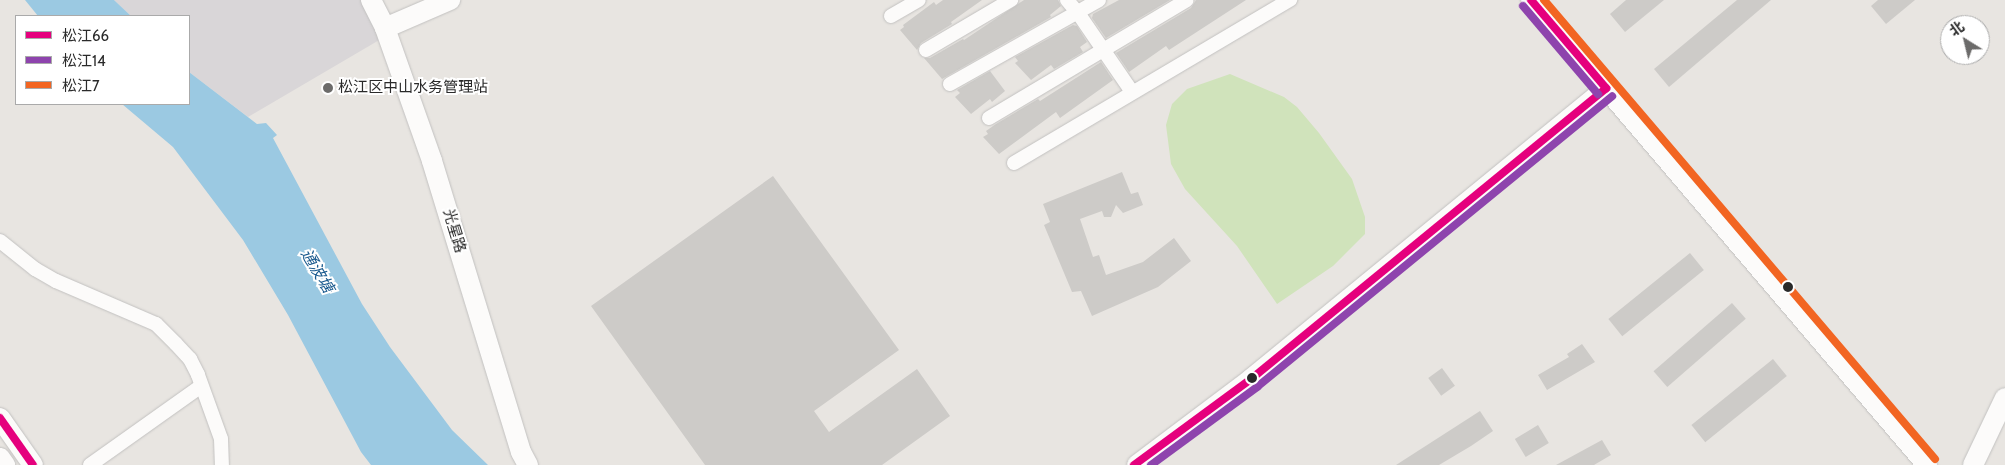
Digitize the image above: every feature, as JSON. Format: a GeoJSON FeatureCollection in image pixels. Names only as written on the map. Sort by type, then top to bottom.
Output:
{"type":"FeatureCollection","features":[{"type":"Feature","properties":{"kind":"street","name":"光星路"},"geometry":{"type":"LineString","coordinates":[[371,0],[385,28],[432,161],[521,452],[528,465]]}},
{"type":"Feature","properties":{"kind":"street"},"geometry":{"type":"LineString","coordinates":[[385,28],[450,0]]}},
{"type":"Feature","properties":{"kind":"street"},"geometry":{"type":"LineString","coordinates":[[891,16],[919,0]]}},
{"type":"Feature","properties":{"kind":"street"},"geometry":{"type":"LineString","coordinates":[[926,50],[1011,0]]}},
{"type":"Feature","properties":{"kind":"street"},"geometry":{"type":"LineString","coordinates":[[1067,0],[1132,92]]}},
{"type":"Feature","properties":{"kind":"street"},"geometry":{"type":"LineString","coordinates":[[950,84],[1099,0]]}},
{"type":"Feature","properties":{"kind":"street"},"geometry":{"type":"LineString","coordinates":[[989,118],[1187,0]]}},
{"type":"Feature","properties":{"kind":"street"},"geometry":{"type":"LineString","coordinates":[[1014,163],[1290,0]]}},
{"type":"Feature","properties":{"kind":"street"},"geometry":{"type":"LineString","coordinates":[[1531,0],[1927,465]]}},
{"type":"Feature","properties":{"kind":"street"},"geometry":{"type":"LineString","coordinates":[[1136,465],[1252,379],[1606,88]]}},
{"type":"Feature","properties":{"kind":"street"},"geometry":{"type":"LineString","coordinates":[[0,241],[35,269],[56,281],[156,324],[190,359],[222,440],[222,465]]}},
{"type":"Feature","properties":{"kind":"street"},"geometry":{"type":"LineString","coordinates":[[90,465],[202,386]]}},
{"type":"Feature","properties":{"kind":"street"},"geometry":{"type":"LineString","coordinates":[[1973,465],[2005,398]]}},
{"type":"Feature","properties":{"kind":"street"},"geometry":{"type":"LineString","coordinates":[[0,418],[33,465]]}},
{"type":"Feature","properties":{"kind":"street"},"geometry":{"type":"LineString","coordinates":[[0,458],[5,465]]}},
{"type":"Feature","properties":{"kind":"shaded area"},"geometry":{"type":"Polygon","coordinates":[[[114,0],[365,0],[381,39],[248,117],[190,73],[190,15],[130,15],[114,0]]]}},
{"type":"Feature","properties":{"kind":"green space"},"geometry":{"type":"Polygon","coordinates":[[[1230,74],[1284,97],[1297,107],[1319,133],[1352,179],[1365,217],[1365,234],[1333,266],[1277,304],[1237,246],[1185,189],[1171,164],[1166,125],[1172,104],[1187,89],[1230,74]]]}},
{"type":"Feature","properties":{"kind":"water"},"geometry":{"type":"Polygon","coordinates":[[[25,0],[114,0],[130,15],[37,15],[25,0]]]}},
{"type":"Feature","properties":{"kind":"water","name":"通波塘"},"geometry":{"type":"Polygon","coordinates":[[[190,73],[257,124],[266,123],[277,135],[273,138],[362,304],[390,347],[452,430],[488,465],[371,465],[361,452],[288,315],[243,240],[173,147],[123,105],[190,105],[190,73]]]}},
{"type":"Feature","properties":{"kind":"building"},"geometry":{"type":"Polygon","coordinates":[[[943,0],[982,0],[951,22],[952,24],[921,43],[917,50],[900,30],[904,27],[903,25],[934,2],[936,5],[943,0]]]}},
{"type":"Feature","properties":{"kind":"building"},"geometry":{"type":"Polygon","coordinates":[[[1024,0],[1058,0],[1061,6],[1050,15],[1051,17],[942,79],[924,58],[930,58],[964,40],[1024,0]]]}},
{"type":"Feature","properties":{"kind":"building"},"geometry":{"type":"Polygon","coordinates":[[[1119,0],[1170,0],[1106,38],[1092,18],[1093,14],[1119,0]]]}},
{"type":"Feature","properties":{"kind":"building"},"geometry":{"type":"Polygon","coordinates":[[[1196,0],[1246,0],[1169,50],[1166,46],[1129,72],[1116,53],[1191,8],[1196,0]]]}},
{"type":"Feature","properties":{"kind":"building"},"geometry":{"type":"Polygon","coordinates":[[[1626,0],[1664,0],[1625,32],[1610,14],[1626,0]]]}},
{"type":"Feature","properties":{"kind":"building"},"geometry":{"type":"Polygon","coordinates":[[[1737,0],[1771,0],[1669,87],[1654,69],[1737,0]]]}},
{"type":"Feature","properties":{"kind":"building"},"geometry":{"type":"Polygon","coordinates":[[[1878,0],[1915,0],[1886,24],[1871,6],[1878,0]]]}},
{"type":"Feature","properties":{"kind":"building"},"geometry":{"type":"Polygon","coordinates":[[[1073,25],[1077,26],[1087,42],[1080,47],[1083,52],[1054,69],[1051,65],[1031,80],[1015,63],[1018,61],[1015,57],[1073,25]]]}},
{"type":"Feature","properties":{"kind":"building"},"geometry":{"type":"Polygon","coordinates":[[[1101,62],[1113,80],[1060,118],[1056,112],[999,154],[983,137],[988,134],[986,131],[996,124],[1038,99],[1040,101],[1101,62]]]}},
{"type":"Feature","properties":{"kind":"building"},"geometry":{"type":"Polygon","coordinates":[[[990,71],[1005,91],[992,102],[990,99],[971,114],[955,97],[960,93],[957,90],[990,71]]]}},
{"type":"Feature","properties":{"kind":"building"},"geometry":{"type":"Polygon","coordinates":[[[1122,172],[1131,194],[1138,192],[1143,205],[1123,213],[1116,205],[1111,217],[1104,217],[1102,211],[1080,219],[1093,257],[1099,255],[1106,275],[1143,262],[1174,238],[1191,261],[1158,287],[1092,316],[1081,291],[1072,292],[1044,225],[1050,222],[1043,204],[1122,172]]]}},
{"type":"Feature","properties":{"kind":"building"},"geometry":{"type":"Polygon","coordinates":[[[773,176],[899,350],[814,411],[829,432],[917,369],[950,416],[882,465],[705,465],[591,306],[773,176]]]}},
{"type":"Feature","properties":{"kind":"building"},"geometry":{"type":"Polygon","coordinates":[[[1690,253],[1704,270],[1622,336],[1608,319],[1690,253]]]}},
{"type":"Feature","properties":{"kind":"building"},"geometry":{"type":"Polygon","coordinates":[[[1732,303],[1746,319],[1667,387],[1654,371],[1732,303]]]}},
{"type":"Feature","properties":{"kind":"building"},"geometry":{"type":"Polygon","coordinates":[[[1582,344],[1595,362],[1547,390],[1538,375],[1569,357],[1567,354],[1582,344]]]}},
{"type":"Feature","properties":{"kind":"building"},"geometry":{"type":"Polygon","coordinates":[[[1773,359],[1787,376],[1705,442],[1691,425],[1773,359]]]}},
{"type":"Feature","properties":{"kind":"building"},"geometry":{"type":"Polygon","coordinates":[[[1442,368],[1455,386],[1441,396],[1428,378],[1442,368]]]}},
{"type":"Feature","properties":{"kind":"building"},"geometry":{"type":"Polygon","coordinates":[[[1480,411],[1493,431],[1471,446],[1439,465],[1396,465],[1480,411]]]}},
{"type":"Feature","properties":{"kind":"building"},"geometry":{"type":"Polygon","coordinates":[[[1538,425],[1549,443],[1526,457],[1515,439],[1538,425]]]}},
{"type":"Feature","properties":{"kind":"building"},"geometry":{"type":"Polygon","coordinates":[[[1602,440],[1611,455],[1594,465],[1556,465],[1602,440]]]}},
{"type":"Feature","properties":{"kind":"transit line","name":"松江66"},"geometry":{"type":"LineString","coordinates":[[1531,0],[1606,88]]}},
{"type":"Feature","properties":{"kind":"transit line","name":"松江7"},"geometry":{"type":"LineString","coordinates":[[1544,0],[1935,459]]}},
{"type":"Feature","properties":{"kind":"transit line","name":"松江14"},"geometry":{"type":"LineString","coordinates":[[1523,6],[1598,94]]}},
{"type":"Feature","properties":{"kind":"transit line","name":"松江66"},"geometry":{"type":"LineString","coordinates":[[1134,465],[1251,379],[1606,88]]}},
{"type":"Feature","properties":{"kind":"transit line","name":"松江14"},"geometry":{"type":"LineString","coordinates":[[1151,465],[1257,387],[1612,96]]}},
{"type":"Feature","properties":{"kind":"transit line","name":"松江66"},"geometry":{"type":"LineString","coordinates":[[0,418],[33,465]]}},
{"type":"Feature","properties":{"kind":"place","name":"松江区中山水务管理站"},"geometry":{"type":"Point","coordinates":[328,88]}}]}
